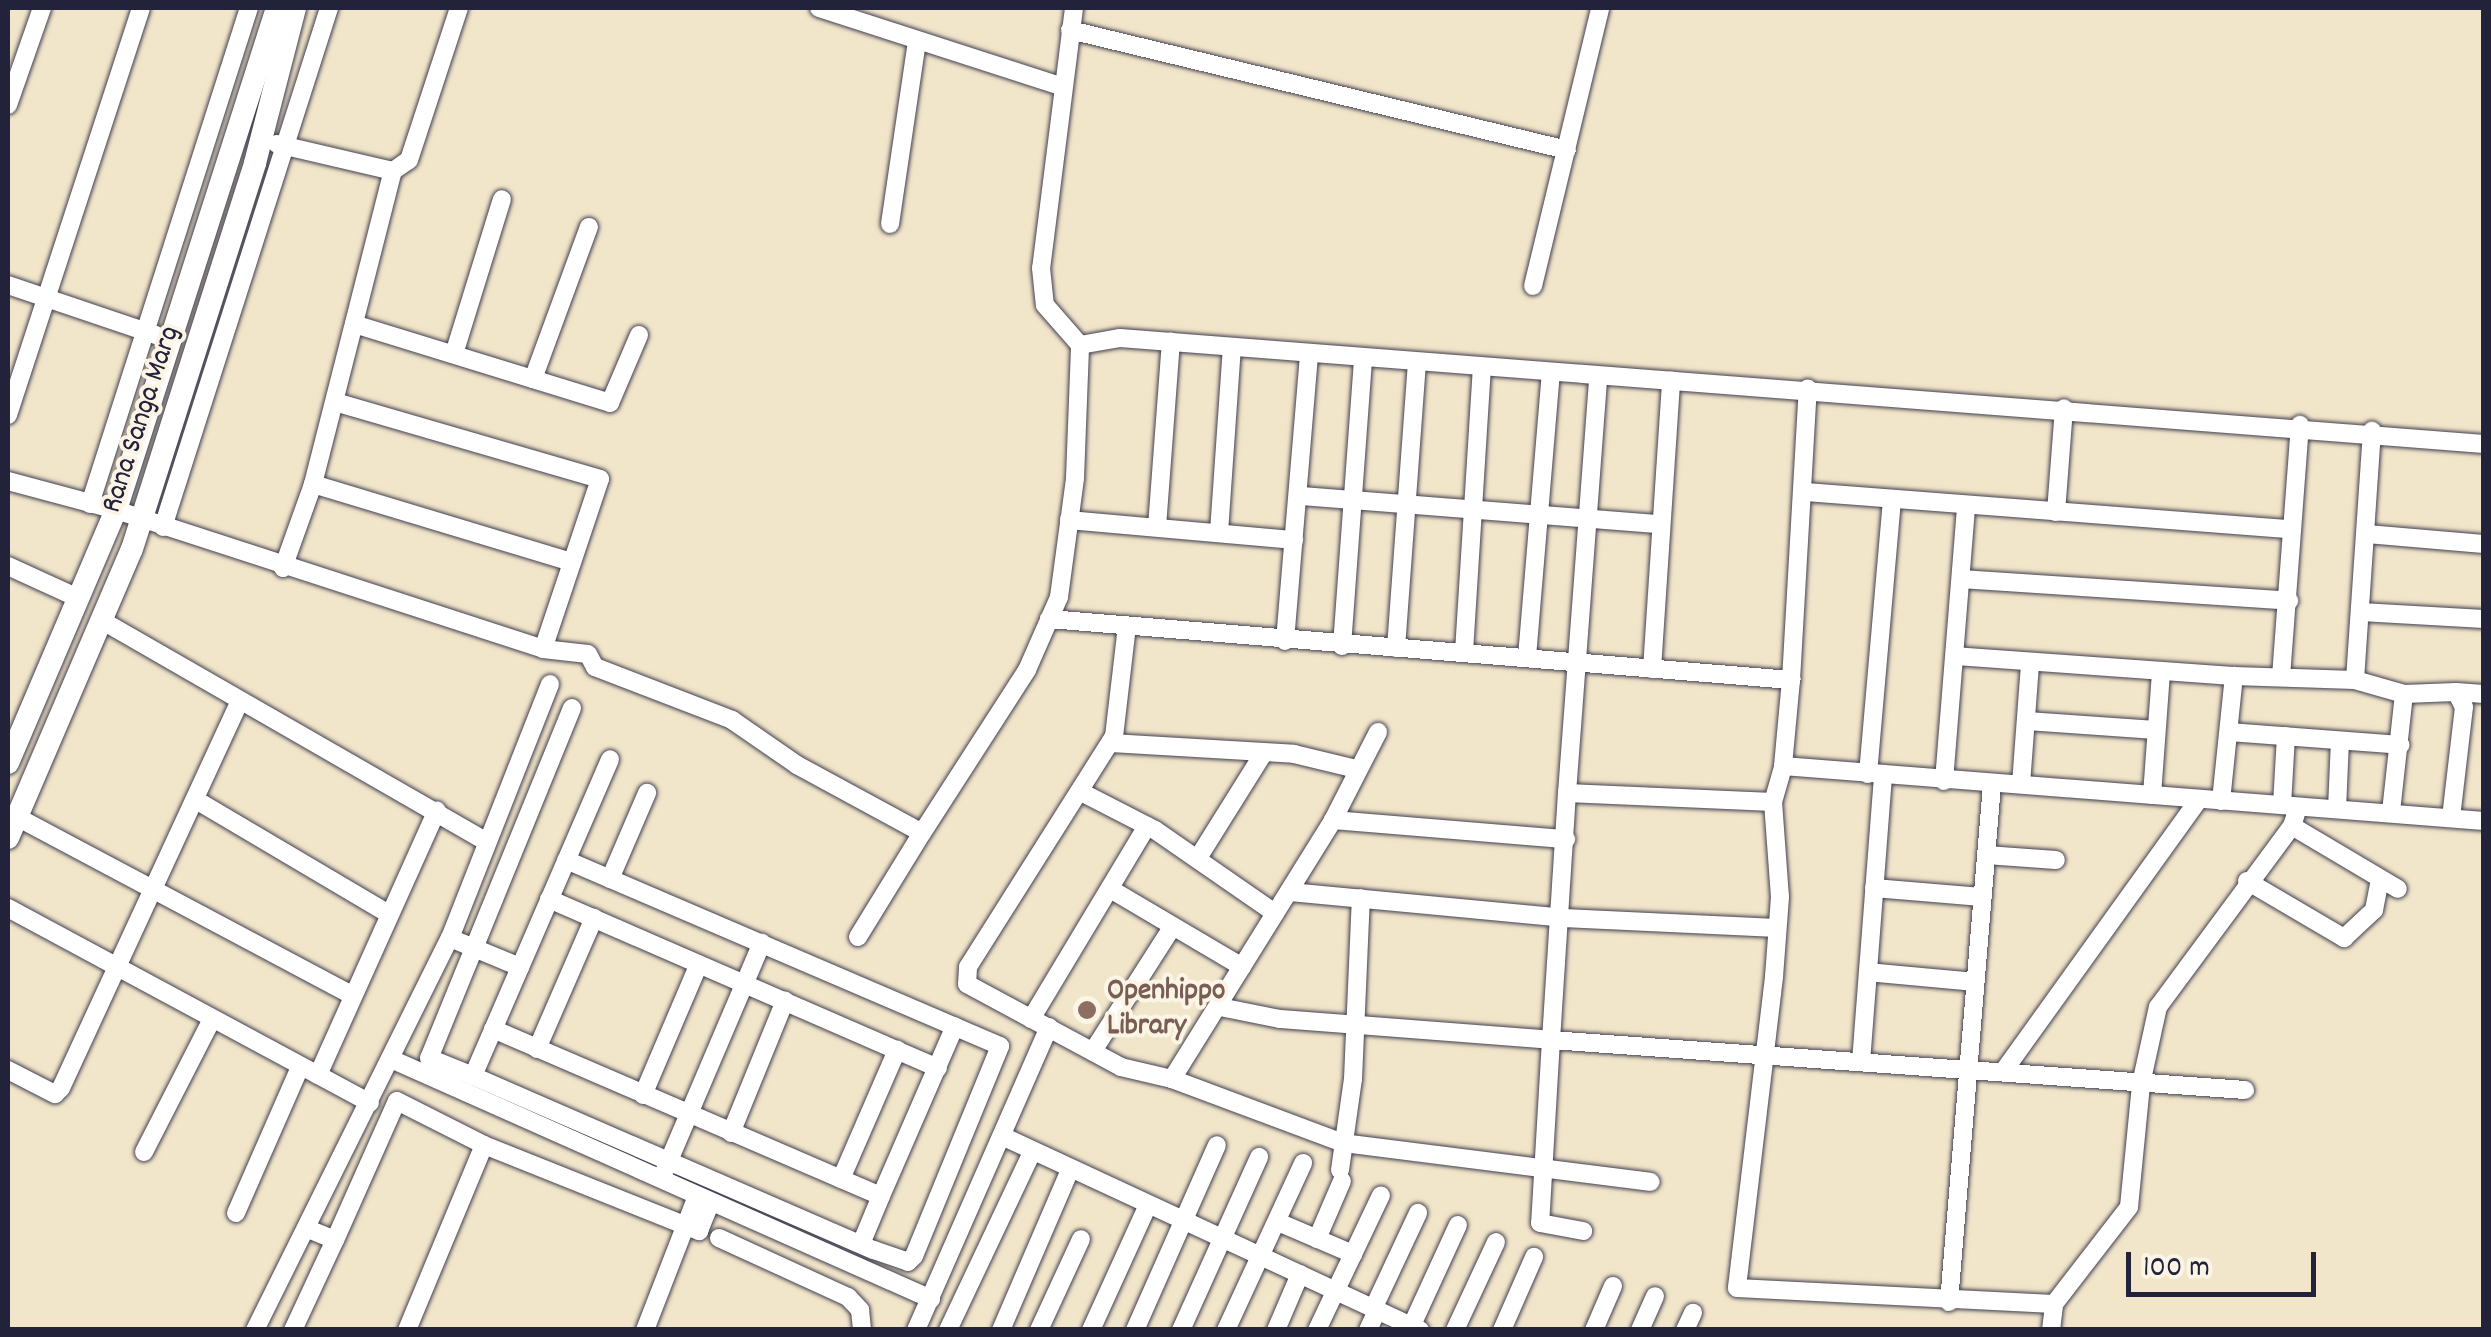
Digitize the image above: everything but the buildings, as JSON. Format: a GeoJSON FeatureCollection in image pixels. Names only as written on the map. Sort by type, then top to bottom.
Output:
{"type":"FeatureCollection","features":[{"type":"Feature","properties":{"kind":"main road","name":"Rana Sanga Marg"},"geometry":{"type":"LineString","coordinates":[[8,763],[15,722],[78,598],[116,510],[276,8]]}},
{"type":"Feature","properties":{"kind":"main road","name":"Rana Sanga Marg"},"geometry":{"type":"LineString","coordinates":[[12,827],[101,620],[152,524],[295,8]]}},
{"type":"Feature","properties":{"kind":"street"},"geometry":{"type":"LineString","coordinates":[[8,105],[42,8]]}},
{"type":"Feature","properties":{"kind":"street"},"geometry":{"type":"LineString","coordinates":[[8,415],[11,395],[141,8]]}},
{"type":"Feature","properties":{"kind":"street"},"geometry":{"type":"LineString","coordinates":[[90,504],[249,8]]}},
{"type":"Feature","properties":{"kind":"street"},"geometry":{"type":"LineString","coordinates":[[152,524],[329,8]]}},
{"type":"Feature","properties":{"kind":"street"},"geometry":{"type":"LineString","coordinates":[[283,568],[313,484],[393,170],[409,160],[459,8]]}},
{"type":"Feature","properties":{"kind":"street"},"geometry":{"type":"LineString","coordinates":[[819,8],[1063,87]]}},
{"type":"Feature","properties":{"kind":"street"},"geometry":{"type":"LineString","coordinates":[[858,937],[1028,670],[1049,619],[1069,520],[1080,345],[1046,306],[1041,268],[1074,8]]}},
{"type":"Feature","properties":{"kind":"street"},"geometry":{"type":"LineString","coordinates":[[1533,286],[1600,8]]}},
{"type":"Feature","properties":{"kind":"street"},"geometry":{"type":"LineString","coordinates":[[1070,30],[1567,150]]}},
{"type":"Feature","properties":{"kind":"street"},"geometry":{"type":"LineString","coordinates":[[890,224],[917,42]]}},
{"type":"Feature","properties":{"kind":"street"},"geometry":{"type":"LineString","coordinates":[[260,140],[393,170]]}},
{"type":"Feature","properties":{"kind":"street"},"geometry":{"type":"LineString","coordinates":[[454,354],[502,199]]}},
{"type":"Feature","properties":{"kind":"street"},"geometry":{"type":"LineString","coordinates":[[533,379],[589,227]]}},
{"type":"Feature","properties":{"kind":"street"},"geometry":{"type":"LineString","coordinates":[[8,285],[170,340]]}},
{"type":"Feature","properties":{"kind":"street"},"geometry":{"type":"LineString","coordinates":[[354,324],[610,403],[639,335]]}},
{"type":"Feature","properties":{"kind":"street"},"geometry":{"type":"LineString","coordinates":[[1080,345],[1120,338],[1482,369],[1808,388],[2300,425],[2484,444]]}},
{"type":"Feature","properties":{"kind":"street"},"geometry":{"type":"LineString","coordinates":[[1157,527],[1171,342]]}},
{"type":"Feature","properties":{"kind":"street"},"geometry":{"type":"LineString","coordinates":[[1219,532],[1232,347]]}},
{"type":"Feature","properties":{"kind":"street"},"geometry":{"type":"LineString","coordinates":[[1285,641],[1301,496],[1309,354]]}},
{"type":"Feature","properties":{"kind":"street"},"geometry":{"type":"LineString","coordinates":[[1342,646],[1363,358]]}},
{"type":"Feature","properties":{"kind":"street"},"geometry":{"type":"LineString","coordinates":[[1396,648],[1418,363]]}},
{"type":"Feature","properties":{"kind":"street"},"geometry":{"type":"LineString","coordinates":[[1464,652],[1482,369]]}},
{"type":"Feature","properties":{"kind":"street"},"geometry":{"type":"LineString","coordinates":[[1527,656],[1543,516],[1550,374]]}},
{"type":"Feature","properties":{"kind":"street"},"geometry":{"type":"LineString","coordinates":[[1582,1231],[1540,1223],[1598,376]]}},
{"type":"Feature","properties":{"kind":"street"},"geometry":{"type":"LineString","coordinates":[[1652,668],[1657,524],[1671,381]]}},
{"type":"Feature","properties":{"kind":"street"},"geometry":{"type":"LineString","coordinates":[[1808,388],[1805,492],[1791,680],[1783,766],[1773,802],[1777,928],[1767,1056],[1738,1288],[1948,1302],[2054,1304]]}},
{"type":"Feature","properties":{"kind":"street"},"geometry":{"type":"LineString","coordinates":[[335,402],[600,479],[542,649]]}},
{"type":"Feature","properties":{"kind":"street"},"geometry":{"type":"LineString","coordinates":[[2056,512],[2064,408]]}},
{"type":"Feature","properties":{"kind":"street"},"geometry":{"type":"LineString","coordinates":[[2281,677],[2300,425]]}},
{"type":"Feature","properties":{"kind":"street"},"geometry":{"type":"LineString","coordinates":[[2355,680],[2372,431]]}},
{"type":"Feature","properties":{"kind":"street"},"geometry":{"type":"LineString","coordinates":[[8,481],[116,510],[283,568],[542,649],[588,654],[595,666],[732,720],[797,765],[922,832]]}},
{"type":"Feature","properties":{"kind":"street"},"geometry":{"type":"LineString","coordinates":[[313,484],[572,562]]}},
{"type":"Feature","properties":{"kind":"street"},"geometry":{"type":"LineString","coordinates":[[1805,492],[2291,529]]}},
{"type":"Feature","properties":{"kind":"street"},"geometry":{"type":"LineString","coordinates":[[1301,496],[1657,524]]}},
{"type":"Feature","properties":{"kind":"street"},"geometry":{"type":"LineString","coordinates":[[1860,1062],[1874,888],[1875,775],[1892,500]]}},
{"type":"Feature","properties":{"kind":"street"},"geometry":{"type":"LineString","coordinates":[[1944,781],[1966,505]]}},
{"type":"Feature","properties":{"kind":"street"},"geometry":{"type":"LineString","coordinates":[[1069,520],[1294,540]]}},
{"type":"Feature","properties":{"kind":"street"},"geometry":{"type":"LineString","coordinates":[[2366,534],[2484,544]]}},
{"type":"Feature","properties":{"kind":"street"},"geometry":{"type":"LineString","coordinates":[[8,566],[78,598]]}},
{"type":"Feature","properties":{"kind":"street"},"geometry":{"type":"LineString","coordinates":[[1962,579],[2289,601]]}},
{"type":"Feature","properties":{"kind":"street"},"geometry":{"type":"LineString","coordinates":[[2361,612],[2484,619]]}},
{"type":"Feature","properties":{"kind":"street"},"geometry":{"type":"LineString","coordinates":[[1049,619],[1791,680]]}},
{"type":"Feature","properties":{"kind":"street"},"geometry":{"type":"LineString","coordinates":[[101,620],[487,842]]}},
{"type":"Feature","properties":{"kind":"street"},"geometry":{"type":"LineString","coordinates":[[1126,626],[1110,742],[1083,793],[968,967],[967,984],[1121,1067],[1172,1080],[1344,1143],[1543,1172],[1652,1182]]}},
{"type":"Feature","properties":{"kind":"street"},"geometry":{"type":"LineString","coordinates":[[1955,656],[2234,676],[2355,680],[2404,694],[2484,694]]}},
{"type":"Feature","properties":{"kind":"street"},"geometry":{"type":"LineString","coordinates":[[2021,784],[2030,663]]}},
{"type":"Feature","properties":{"kind":"street"},"geometry":{"type":"LineString","coordinates":[[2152,795],[2161,671]]}},
{"type":"Feature","properties":{"kind":"street"},"geometry":{"type":"LineString","coordinates":[[2221,800],[2234,676]]}},
{"type":"Feature","properties":{"kind":"street"},"geometry":{"type":"LineString","coordinates":[[256,1330],[450,938],[550,684]]}},
{"type":"Feature","properties":{"kind":"street"},"geometry":{"type":"LineString","coordinates":[[2451,817],[2464,707],[2456,692]]}},
{"type":"Feature","properties":{"kind":"street"},"geometry":{"type":"LineString","coordinates":[[2391,812],[2404,694]]}},
{"type":"Feature","properties":{"kind":"street"},"geometry":{"type":"LineString","coordinates":[[8,1070],[56,1094],[121,967],[239,702]]}},
{"type":"Feature","properties":{"kind":"street"},"geometry":{"type":"LineString","coordinates":[[572,708],[430,1058],[664,1171],[704,1199],[951,1329],[1032,1152]]}},
{"type":"Feature","properties":{"kind":"street"},"geometry":{"type":"LineString","coordinates":[[2027,722],[2156,730]]}},
{"type":"Feature","properties":{"kind":"street"},"geometry":{"type":"LineString","coordinates":[[1172,1080],[1333,820],[1356,768],[1378,732]]}},
{"type":"Feature","properties":{"kind":"street"},"geometry":{"type":"LineString","coordinates":[[2229,732],[2401,745]]}},
{"type":"Feature","properties":{"kind":"street"},"geometry":{"type":"LineString","coordinates":[[2052,1330],[2054,1304],[2130,1207],[2141,1084],[2158,1008],[2247,881],[2292,826],[2286,736]]}},
{"type":"Feature","properties":{"kind":"street"},"geometry":{"type":"LineString","coordinates":[[2337,809],[2340,741]]}},
{"type":"Feature","properties":{"kind":"street"},"geometry":{"type":"LineString","coordinates":[[1110,742],[1334,760],[1356,768]]}},
{"type":"Feature","properties":{"kind":"street"},"geometry":{"type":"LineString","coordinates":[[1198,858],[1263,754]]}},
{"type":"Feature","properties":{"kind":"street"},"geometry":{"type":"LineString","coordinates":[[472,1076],[610,759]]}},
{"type":"Feature","properties":{"kind":"street"},"geometry":{"type":"LineString","coordinates":[[1783,766],[2484,821]]}},
{"type":"Feature","properties":{"kind":"street"},"geometry":{"type":"LineString","coordinates":[[1948,1302],[1992,784]]}},
{"type":"Feature","properties":{"kind":"street"},"geometry":{"type":"LineString","coordinates":[[610,879],[648,793]]}},
{"type":"Feature","properties":{"kind":"street"},"geometry":{"type":"LineString","coordinates":[[1083,793],[1147,826],[1276,912]]}},
{"type":"Feature","properties":{"kind":"street"},"geometry":{"type":"LineString","coordinates":[[1567,793],[1773,802]]}},
{"type":"Feature","properties":{"kind":"street"},"geometry":{"type":"LineString","coordinates":[[2003,1072],[2199,799]]}},
{"type":"Feature","properties":{"kind":"street"},"geometry":{"type":"LineString","coordinates":[[196,800],[390,914]]}},
{"type":"Feature","properties":{"kind":"street"},"geometry":{"type":"LineString","coordinates":[[236,1213],[352,995],[437,810]]}},
{"type":"Feature","properties":{"kind":"street"},"geometry":{"type":"LineString","coordinates":[[1333,820],[1566,839]]}},
{"type":"Feature","properties":{"kind":"street"},"geometry":{"type":"LineString","coordinates":[[1031,1018],[1112,890],[1147,826]]}},
{"type":"Feature","properties":{"kind":"street"},"geometry":{"type":"LineString","coordinates":[[2247,881],[2344,938],[2374,910],[2389,885],[2292,826]]}},
{"type":"Feature","properties":{"kind":"street"},"geometry":{"type":"LineString","coordinates":[[12,827],[156,888],[352,995]]}},
{"type":"Feature","properties":{"kind":"street"},"geometry":{"type":"LineString","coordinates":[[1986,855],[2056,860]]}},
{"type":"Feature","properties":{"kind":"street"},"geometry":{"type":"LineString","coordinates":[[391,1059],[664,1171],[908,1262],[959,1150],[1000,1046],[566,860]]}},
{"type":"Feature","properties":{"kind":"street"},"geometry":{"type":"LineString","coordinates":[[1874,888],[1982,897]]}},
{"type":"Feature","properties":{"kind":"street"},"geometry":{"type":"LineString","coordinates":[[1112,890],[1242,967]]}},
{"type":"Feature","properties":{"kind":"street"},"geometry":{"type":"LineString","coordinates":[[1290,892],[1563,918],[1777,928]]}},
{"type":"Feature","properties":{"kind":"street"},"geometry":{"type":"LineString","coordinates":[[1317,1239],[1341,1176],[1361,898]]}},
{"type":"Feature","properties":{"kind":"street"},"geometry":{"type":"LineString","coordinates":[[549,899],[938,1068]]}},
{"type":"Feature","properties":{"kind":"street"},"geometry":{"type":"LineString","coordinates":[[8,908],[370,1102]]}},
{"type":"Feature","properties":{"kind":"street"},"geometry":{"type":"LineString","coordinates":[[537,1049],[594,918]]}},
{"type":"Feature","properties":{"kind":"street"},"geometry":{"type":"LineString","coordinates":[[1093,1051],[1173,926]]}},
{"type":"Feature","properties":{"kind":"street"},"geometry":{"type":"LineString","coordinates":[[450,938],[520,967]]}},
{"type":"Feature","properties":{"kind":"street"},"geometry":{"type":"LineString","coordinates":[[664,1171],[762,943]]}},
{"type":"Feature","properties":{"kind":"street"},"geometry":{"type":"LineString","coordinates":[[643,1095],[699,964]]}},
{"type":"Feature","properties":{"kind":"street"},"geometry":{"type":"LineString","coordinates":[[1868,972],[1975,982]]}},
{"type":"Feature","properties":{"kind":"street"},"geometry":{"type":"LineString","coordinates":[[731,1133],[785,1001]]}},
{"type":"Feature","properties":{"kind":"street"},"geometry":{"type":"LineString","coordinates":[[1220,1007],[1354,1024],[1551,1040],[2245,1090]]}},
{"type":"Feature","properties":{"kind":"street"},"geometry":{"type":"LineString","coordinates":[[144,1152],[212,1019]]}},
{"type":"Feature","properties":{"kind":"street"},"geometry":{"type":"LineString","coordinates":[[861,1244],[955,1026]]}},
{"type":"Feature","properties":{"kind":"street"},"geometry":{"type":"LineString","coordinates":[[923,1315],[1048,1028]]}},
{"type":"Feature","properties":{"kind":"street"},"geometry":{"type":"LineString","coordinates":[[492,1029],[880,1196]]}},
{"type":"Feature","properties":{"kind":"street"},"geometry":{"type":"LineString","coordinates":[[841,1180],[898,1050]]}},
{"type":"Feature","properties":{"kind":"street"},"geometry":{"type":"LineString","coordinates":[[292,1330],[397,1101],[484,1145],[686,1225]]}},
{"type":"Feature","properties":{"kind":"street"},"geometry":{"type":"LineString","coordinates":[[1002,1136],[1416,1328],[1458,1225]]}},
{"type":"Feature","properties":{"kind":"street"},"geometry":{"type":"LineString","coordinates":[[407,1330],[484,1145]]}},
{"type":"Feature","properties":{"kind":"street"},"geometry":{"type":"LineString","coordinates":[[1134,1330],[1217,1145]]}},
{"type":"Feature","properties":{"kind":"street"},"geometry":{"type":"LineString","coordinates":[[959,1150],[990,1164]]}},
{"type":"Feature","properties":{"kind":"street"},"geometry":{"type":"LineString","coordinates":[[1181,1330],[1259,1157]]}},
{"type":"Feature","properties":{"kind":"street"},"geometry":{"type":"LineString","coordinates":[[1226,1330],[1302,1163]]}},
{"type":"Feature","properties":{"kind":"street"},"geometry":{"type":"LineString","coordinates":[[1001,1330],[1070,1170]]}},
{"type":"Feature","properties":{"kind":"street"},"geometry":{"type":"LineString","coordinates":[[1317,1330],[1381,1195]]}},
{"type":"Feature","properties":{"kind":"street"},"geometry":{"type":"LineString","coordinates":[[644,1330],[686,1225],[704,1199]]}},
{"type":"Feature","properties":{"kind":"street"},"geometry":{"type":"LineString","coordinates":[[1091,1330],[1148,1205]]}},
{"type":"Feature","properties":{"kind":"street"},"geometry":{"type":"LineString","coordinates":[[1368,1330],[1418,1213]]}},
{"type":"Feature","properties":{"kind":"street"},"geometry":{"type":"LineString","coordinates":[[1278,1222],[1353,1254]]}},
{"type":"Feature","properties":{"kind":"street"},"geometry":{"type":"LineString","coordinates":[[304,1238],[336,1240]]}},
{"type":"Feature","properties":{"kind":"street"},"geometry":{"type":"LineString","coordinates":[[304,1238],[327,1258]]}},
{"type":"Feature","properties":{"kind":"street"},"geometry":{"type":"LineString","coordinates":[[718,1238],[848,1297],[860,1310],[862,1330]]}},
{"type":"Feature","properties":{"kind":"street"},"geometry":{"type":"LineString","coordinates":[[1038,1330],[1081,1239]]}},
{"type":"Feature","properties":{"kind":"street"},"geometry":{"type":"LineString","coordinates":[[1456,1330],[1496,1242]]}},
{"type":"Feature","properties":{"kind":"street"},"geometry":{"type":"LineString","coordinates":[[1502,1330],[1534,1256]]}},
{"type":"Feature","properties":{"kind":"street"},"geometry":{"type":"LineString","coordinates":[[1276,1330],[1300,1274]]}},
{"type":"Feature","properties":{"kind":"street"},"geometry":{"type":"LineString","coordinates":[[1594,1330],[1612,1286]]}},
{"type":"Feature","properties":{"kind":"street"},"geometry":{"type":"LineString","coordinates":[[1640,1330],[1654,1296]]}},
{"type":"Feature","properties":{"kind":"place","name":"Openhippo Library"},"geometry":{"type":"Point","coordinates":[1087,1010]}}]}
